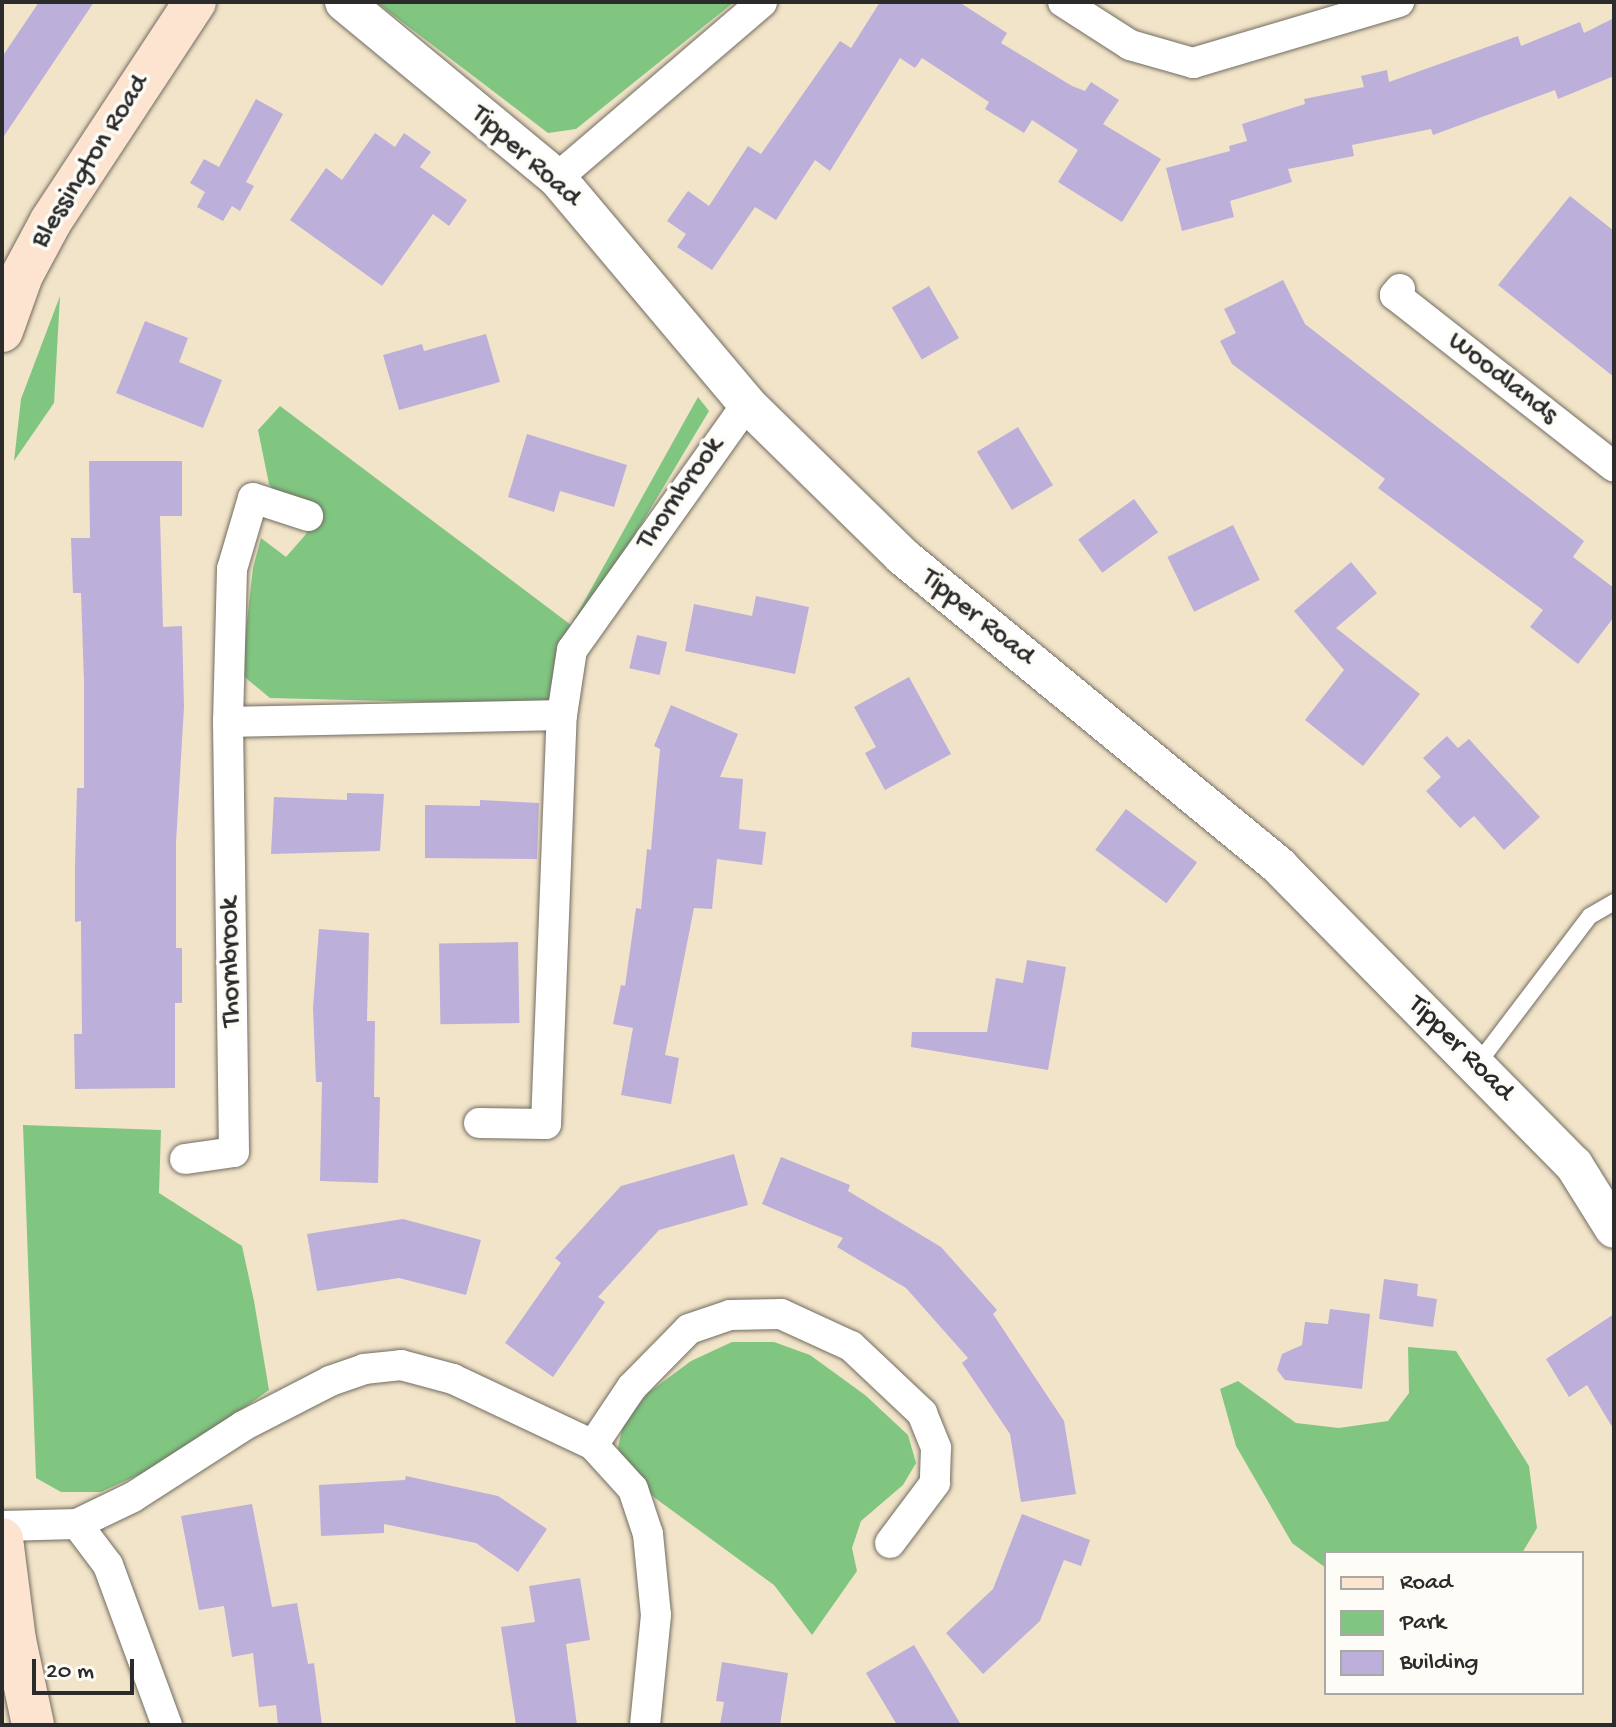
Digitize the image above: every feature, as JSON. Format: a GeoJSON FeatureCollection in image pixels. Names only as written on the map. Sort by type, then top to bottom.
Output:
{"type":"FeatureCollection","features":[{"type":"Feature","properties":{"kind":"main road","name":"Blessington Road"},"geometry":{"type":"LineString","coordinates":[[2,331],[22,275],[51,221],[195,2]]}},
{"type":"Feature","properties":{"kind":"main road"},"geometry":{"type":"LineString","coordinates":[[2,1539],[15,1640],[33,1725]]}},
{"type":"Feature","properties":{"kind":"street","name":"Tipper Road"},"geometry":{"type":"LineString","coordinates":[[344,2],[557,178],[747,404],[902,556],[1280,867],[1574,1165],[1614,1229]]}},
{"type":"Feature","properties":{"kind":"street"},"geometry":{"type":"LineString","coordinates":[[557,178],[762,2]]}},
{"type":"Feature","properties":{"kind":"street"},"geometry":{"type":"LineString","coordinates":[[1063,2],[1130,45],[1193,63],[1399,2]]}},
{"type":"Feature","properties":{"kind":"street","name":"Woodlands"},"geometry":{"type":"LineString","coordinates":[[1400,289],[1395,295],[1614,467]]}},
{"type":"Feature","properties":{"kind":"street","name":"Thornbrook"},"geometry":{"type":"LineString","coordinates":[[479,1123],[546,1124],[562,715],[572,650],[747,404]]}},
{"type":"Feature","properties":{"kind":"street","name":"Thornbrook"},"geometry":{"type":"LineString","coordinates":[[185,1159],[234,1152],[228,722],[232,569],[253,498],[308,516]]}},
{"type":"Feature","properties":{"kind":"street"},"geometry":{"type":"LineString","coordinates":[[228,722],[562,715]]}},
{"type":"Feature","properties":{"kind":"street"},"geometry":{"type":"LineString","coordinates":[[593,1445],[641,1376],[689,1329],[730,1315],[781,1314],[851,1346],[922,1413],[936,1448],[935,1483],[890,1543]]}},
{"type":"Feature","properties":{"kind":"street"},"geometry":{"type":"LineString","coordinates":[[2,1526],[77,1524],[133,1497],[243,1426],[330,1381],[364,1369],[401,1365],[453,1379],[593,1445],[633,1489],[648,1534],[656,1615],[645,1725]]}},
{"type":"Feature","properties":{"kind":"street"},"geometry":{"type":"LineString","coordinates":[[77,1524],[108,1565],[167,1725]]}},
{"type":"Feature","properties":{"kind":"lane"},"geometry":{"type":"LineString","coordinates":[[1476,1066],[1590,916],[1614,902]]}},
{"type":"Feature","properties":{"kind":"green space"},"geometry":{"type":"Polygon","coordinates":[[[376,2],[734,2],[576,129],[548,133],[376,2]]]}},
{"type":"Feature","properties":{"kind":"green space"},"geometry":{"type":"Polygon","coordinates":[[[60,296],[54,403],[14,461],[21,399],[60,296]]]}},
{"type":"Feature","properties":{"kind":"green space"},"geometry":{"type":"Polygon","coordinates":[[[698,397],[709,411],[564,653],[555,705],[270,698],[241,674],[253,568],[261,538],[286,557],[307,533],[269,484],[258,430],[280,406],[571,625],[698,397]]]}},
{"type":"Feature","properties":{"kind":"green space"},"geometry":{"type":"Polygon","coordinates":[[[23,1125],[161,1130],[159,1193],[242,1246],[254,1301],[269,1390],[169,1461],[101,1492],[61,1492],[36,1478],[23,1125]]]}},
{"type":"Feature","properties":{"kind":"green space"},"geometry":{"type":"Polygon","coordinates":[[[732,1342],[774,1342],[810,1355],[865,1395],[908,1435],[916,1463],[903,1485],[861,1521],[852,1548],[857,1571],[812,1635],[774,1585],[655,1498],[626,1470],[618,1448],[623,1424],[648,1393],[691,1361],[732,1342]]]}},
{"type":"Feature","properties":{"kind":"green space"},"geometry":{"type":"Polygon","coordinates":[[[1408,1347],[1456,1351],[1529,1466],[1537,1528],[1523,1551],[1324,1551],[1324,1567],[1292,1543],[1236,1446],[1220,1389],[1238,1381],[1296,1423],[1339,1428],[1388,1421],[1409,1393],[1408,1347]]]}},
{"type":"Feature","properties":{"kind":"building"},"geometry":{"type":"Polygon","coordinates":[[[39,2],[94,2],[2,139],[2,57],[39,2]]]}},
{"type":"Feature","properties":{"kind":"building"},"geometry":{"type":"Polygon","coordinates":[[[880,2],[959,2],[1007,33],[1001,43],[1072,86],[1085,91],[1091,82],[1119,100],[1103,124],[1161,159],[1122,222],[1058,182],[1078,150],[1032,120],[1024,133],[985,109],[989,102],[922,58],[915,68],[900,58],[830,171],[815,160],[776,220],[755,207],[712,270],[677,247],[686,234],[667,221],[688,191],[709,206],[748,146],[761,154],[840,41],[851,48],[880,2]]]}},
{"type":"Feature","properties":{"kind":"building"},"geometry":{"type":"Polygon","coordinates":[[[1614,18],[1614,76],[1558,99],[1555,90],[1433,135],[1431,129],[1352,145],[1354,156],[1288,169],[1292,182],[1230,201],[1234,217],[1182,231],[1166,168],[1230,151],[1229,146],[1247,141],[1242,124],[1305,104],[1304,99],[1364,87],[1361,76],[1387,70],[1389,82],[1518,36],[1521,46],[1580,22],[1584,33],[1614,18]]]}},
{"type":"Feature","properties":{"kind":"building"},"geometry":{"type":"Polygon","coordinates":[[[256,99],[283,114],[246,182],[254,186],[240,211],[232,206],[223,221],[197,207],[205,192],[190,183],[204,159],[219,167],[256,99]]]}},
{"type":"Feature","properties":{"kind":"building"},"geometry":{"type":"Polygon","coordinates":[[[375,133],[395,147],[404,133],[431,152],[420,167],[467,200],[449,226],[433,214],[382,286],[290,220],[326,168],[342,180],[375,133]]]}},
{"type":"Feature","properties":{"kind":"building"},"geometry":{"type":"Polygon","coordinates":[[[1570,196],[1614,231],[1614,377],[1498,285],[1570,196]]]}},
{"type":"Feature","properties":{"kind":"building"},"geometry":{"type":"Polygon","coordinates":[[[1283,280],[1305,324],[1584,541],[1573,557],[1614,588],[1614,617],[1578,664],[1530,627],[1543,610],[1378,488],[1385,479],[1232,364],[1220,341],[1236,333],[1224,309],[1283,280]]]}},
{"type":"Feature","properties":{"kind":"building"},"geometry":{"type":"Polygon","coordinates":[[[929,286],[959,338],[922,359],[892,308],[929,286]]]}},
{"type":"Feature","properties":{"kind":"building"},"geometry":{"type":"Polygon","coordinates":[[[145,321],[188,338],[179,362],[222,380],[203,428],[116,393],[145,321]]]}},
{"type":"Feature","properties":{"kind":"building"},"geometry":{"type":"Polygon","coordinates":[[[486,334],[500,382],[399,410],[383,355],[422,344],[424,351],[486,334]]]}},
{"type":"Feature","properties":{"kind":"building"},"geometry":{"type":"Polygon","coordinates":[[[1018,427],[1053,485],[1012,510],[977,452],[1018,427]]]}},
{"type":"Feature","properties":{"kind":"building"},"geometry":{"type":"Polygon","coordinates":[[[527,434],[627,465],[614,507],[560,491],[554,512],[508,497],[527,434]]]}},
{"type":"Feature","properties":{"kind":"building"},"geometry":{"type":"Polygon","coordinates":[[[89,461],[182,461],[182,516],[160,516],[163,627],[182,626],[184,707],[176,843],[176,948],[182,948],[182,1003],[175,1003],[175,1088],[75,1089],[74,1034],[82,1034],[81,921],[75,922],[75,866],[77,788],[84,788],[84,682],[81,593],[73,593],[71,538],[90,538],[89,461]]]}},
{"type":"Feature","properties":{"kind":"building"},"geometry":{"type":"Polygon","coordinates":[[[1134,499],[1158,532],[1102,573],[1078,540],[1134,499]]]}},
{"type":"Feature","properties":{"kind":"building"},"geometry":{"type":"Polygon","coordinates":[[[1233,525],[1260,580],[1194,612],[1167,557],[1233,525]]]}},
{"type":"Feature","properties":{"kind":"building"},"geometry":{"type":"Polygon","coordinates":[[[1351,562],[1377,593],[1336,628],[1420,694],[1363,766],[1305,720],[1344,670],[1294,611],[1351,562]]]}},
{"type":"Feature","properties":{"kind":"building"},"geometry":{"type":"Polygon","coordinates":[[[756,596],[809,607],[795,674],[685,651],[694,604],[752,616],[756,596]]]}},
{"type":"Feature","properties":{"kind":"building"},"geometry":{"type":"Polygon","coordinates":[[[637,635],[667,642],[660,675],[629,668],[637,635]]]}},
{"type":"Feature","properties":{"kind":"building"},"geometry":{"type":"Polygon","coordinates":[[[909,677],[951,754],[885,790],[865,753],[876,747],[854,707],[909,677]]]}},
{"type":"Feature","properties":{"kind":"building"},"geometry":{"type":"Polygon","coordinates":[[[671,705],[738,734],[720,777],[743,779],[739,829],[766,832],[762,865],[717,859],[712,909],[694,908],[665,1055],[679,1058],[671,1104],[621,1095],[633,1028],[613,1024],[621,985],[625,986],[636,908],[641,909],[647,849],[651,850],[660,749],[654,746],[671,705]]]}},
{"type":"Feature","properties":{"kind":"building"},"geometry":{"type":"Polygon","coordinates":[[[1447,736],[1458,748],[1469,739],[1540,817],[1504,850],[1474,816],[1460,828],[1426,791],[1441,777],[1423,758],[1447,736]]]}},
{"type":"Feature","properties":{"kind":"building"},"geometry":{"type":"Polygon","coordinates":[[[347,793],[384,794],[380,851],[271,854],[274,797],[347,800],[347,793]]]}},
{"type":"Feature","properties":{"kind":"building"},"geometry":{"type":"Polygon","coordinates":[[[480,800],[539,803],[537,859],[425,858],[425,805],[480,806],[480,800]]]}},
{"type":"Feature","properties":{"kind":"building"},"geometry":{"type":"Polygon","coordinates":[[[1126,809],[1197,863],[1166,903],[1095,850],[1126,809]]]}},
{"type":"Feature","properties":{"kind":"building"},"geometry":{"type":"Polygon","coordinates":[[[319,929],[369,933],[367,1021],[375,1021],[374,1097],[380,1097],[378,1183],[320,1181],[322,1082],[316,1082],[313,1008],[319,929]]]}},
{"type":"Feature","properties":{"kind":"building"},"geometry":{"type":"Polygon","coordinates":[[[518,942],[519,1023],[440,1024],[439,943],[518,942]]]}},
{"type":"Feature","properties":{"kind":"building"},"geometry":{"type":"Polygon","coordinates":[[[1027,960],[1066,967],[1048,1070],[911,1047],[912,1032],[987,1032],[996,978],[1023,983],[1027,960]]]}},
{"type":"Feature","properties":{"kind":"building"},"geometry":{"type":"Polygon","coordinates":[[[734,1154],[748,1205],[659,1230],[598,1297],[605,1302],[553,1377],[505,1343],[561,1263],[555,1258],[621,1186],[734,1154]]]}},
{"type":"Feature","properties":{"kind":"building"},"geometry":{"type":"Polygon","coordinates":[[[781,1157],[850,1185],[848,1191],[941,1247],[997,1310],[993,1314],[1064,1421],[1076,1494],[1021,1502],[1010,1434],[962,1363],[968,1358],[906,1288],[837,1247],[843,1238],[762,1204],[781,1157]]]}},
{"type":"Feature","properties":{"kind":"building"},"geometry":{"type":"Polygon","coordinates":[[[403,1219],[481,1240],[466,1295],[399,1278],[317,1291],[307,1234],[403,1219]]]}},
{"type":"Feature","properties":{"kind":"building"},"geometry":{"type":"Polygon","coordinates":[[[1384,1279],[1418,1284],[1417,1296],[1437,1299],[1433,1327],[1379,1319],[1384,1279]]]}},
{"type":"Feature","properties":{"kind":"building"},"geometry":{"type":"Polygon","coordinates":[[[1330,1309],[1370,1314],[1362,1389],[1285,1380],[1277,1370],[1282,1354],[1302,1345],[1305,1322],[1328,1324],[1330,1309]]]}},
{"type":"Feature","properties":{"kind":"building"},"geometry":{"type":"Polygon","coordinates":[[[1614,1314],[1614,1430],[1587,1385],[1569,1397],[1546,1359],[1614,1314]]]}},
{"type":"Feature","properties":{"kind":"building"},"geometry":{"type":"Polygon","coordinates":[[[406,1476],[498,1496],[547,1529],[518,1572],[476,1543],[384,1524],[384,1533],[321,1536],[319,1485],[405,1480],[406,1476]]]}},
{"type":"Feature","properties":{"kind":"building"},"geometry":{"type":"Polygon","coordinates":[[[252,1504],[272,1607],[297,1603],[308,1664],[314,1663],[322,1725],[278,1725],[276,1705],[259,1707],[253,1653],[232,1657],[224,1606],[199,1610],[181,1516],[252,1504]]]}},
{"type":"Feature","properties":{"kind":"building"},"geometry":{"type":"Polygon","coordinates":[[[1022,1514],[1090,1540],[1081,1566],[1064,1560],[1040,1621],[983,1674],[946,1633],[993,1589],[1022,1514]]]}},
{"type":"Feature","properties":{"kind":"building"},"geometry":{"type":"Polygon","coordinates":[[[580,1578],[590,1640],[566,1644],[577,1725],[516,1725],[501,1627],[535,1622],[529,1586],[580,1578]]]}},
{"type":"Feature","properties":{"kind":"building"},"geometry":{"type":"Polygon","coordinates":[[[914,1645],[961,1725],[897,1725],[866,1673],[914,1645]]]}},
{"type":"Feature","properties":{"kind":"building"},"geometry":{"type":"Polygon","coordinates":[[[722,1662],[788,1673],[780,1725],[720,1725],[724,1702],[716,1701],[722,1662]]]}}]}
